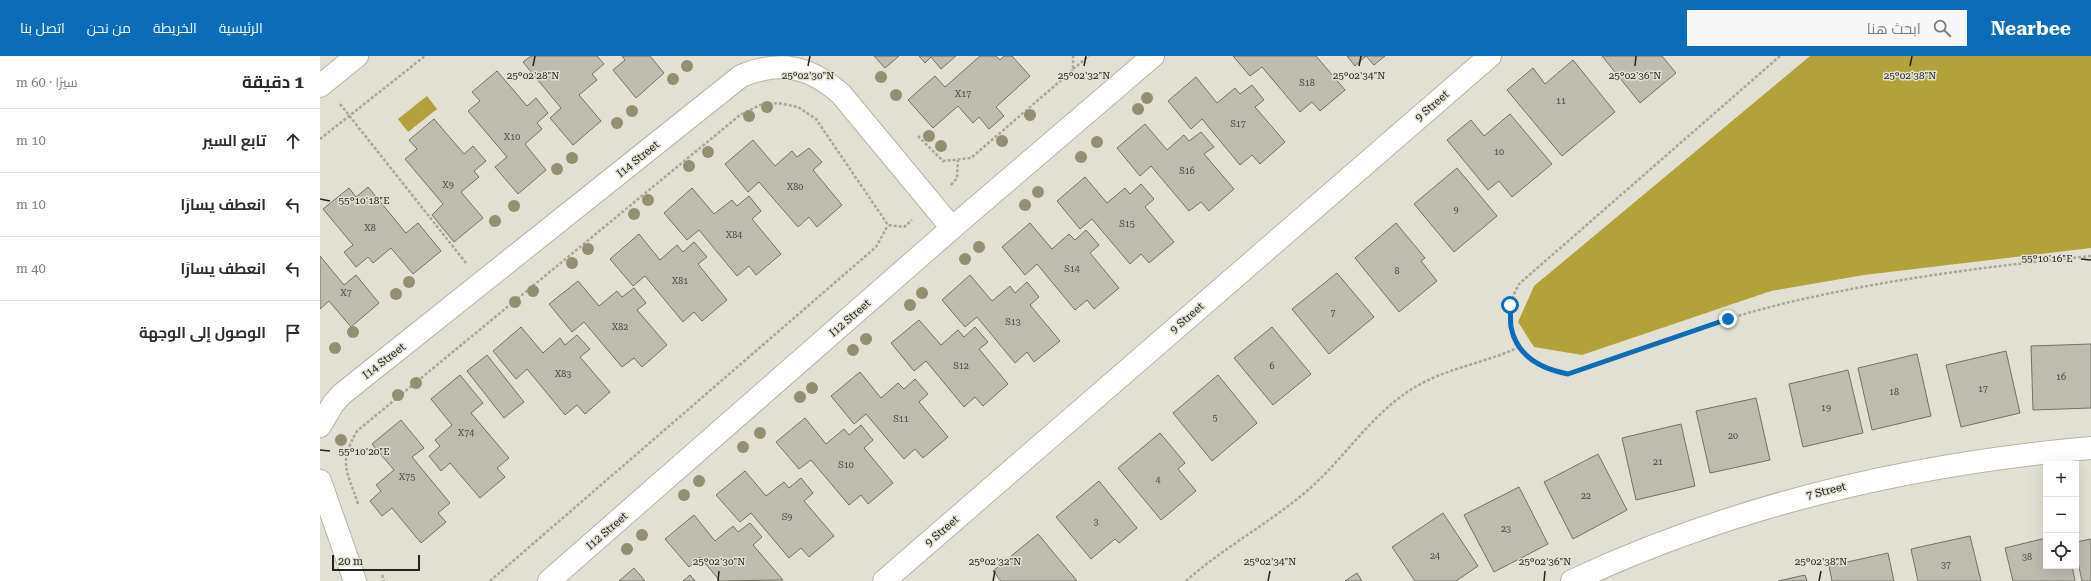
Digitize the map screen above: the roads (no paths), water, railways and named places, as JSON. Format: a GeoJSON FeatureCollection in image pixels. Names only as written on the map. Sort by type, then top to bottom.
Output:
{"type":"FeatureCollection","features":[{"type":"Feature","properties":{"kind":"street"},"geometry":{"type":"LineString","coordinates":[[322,84],[357,56]]}},
{"type":"Feature","properties":{"kind":"street","name":"I12 Street"},"geometry":{"type":"LineString","coordinates":[[549,581],[952,228],[1130,64],[1153,56]]}},
{"type":"Feature","properties":{"kind":"street","name":"9 Street"},"geometry":{"type":"LineString","coordinates":[[884,581],[1490,56]]}},
{"type":"Feature","properties":{"kind":"street","name":"I14 Street"},"geometry":{"type":"LineString","coordinates":[[320,426],[333,404],[342,394],[741,76],[758,69],[776,67],[794,68],[811,73],[828,82],[841,94],[952,228]]}},
{"type":"Feature","properties":{"kind":"street","name":"7 Street"},"geometry":{"type":"LineString","coordinates":[[1572,581],[1671,539],[1745,514],[1819,492],[1892,475],[1966,462],[2091,448]]}},
{"type":"Feature","properties":{"kind":"street"},"geometry":{"type":"LineString","coordinates":[[320,481],[355,581]]}}]}
